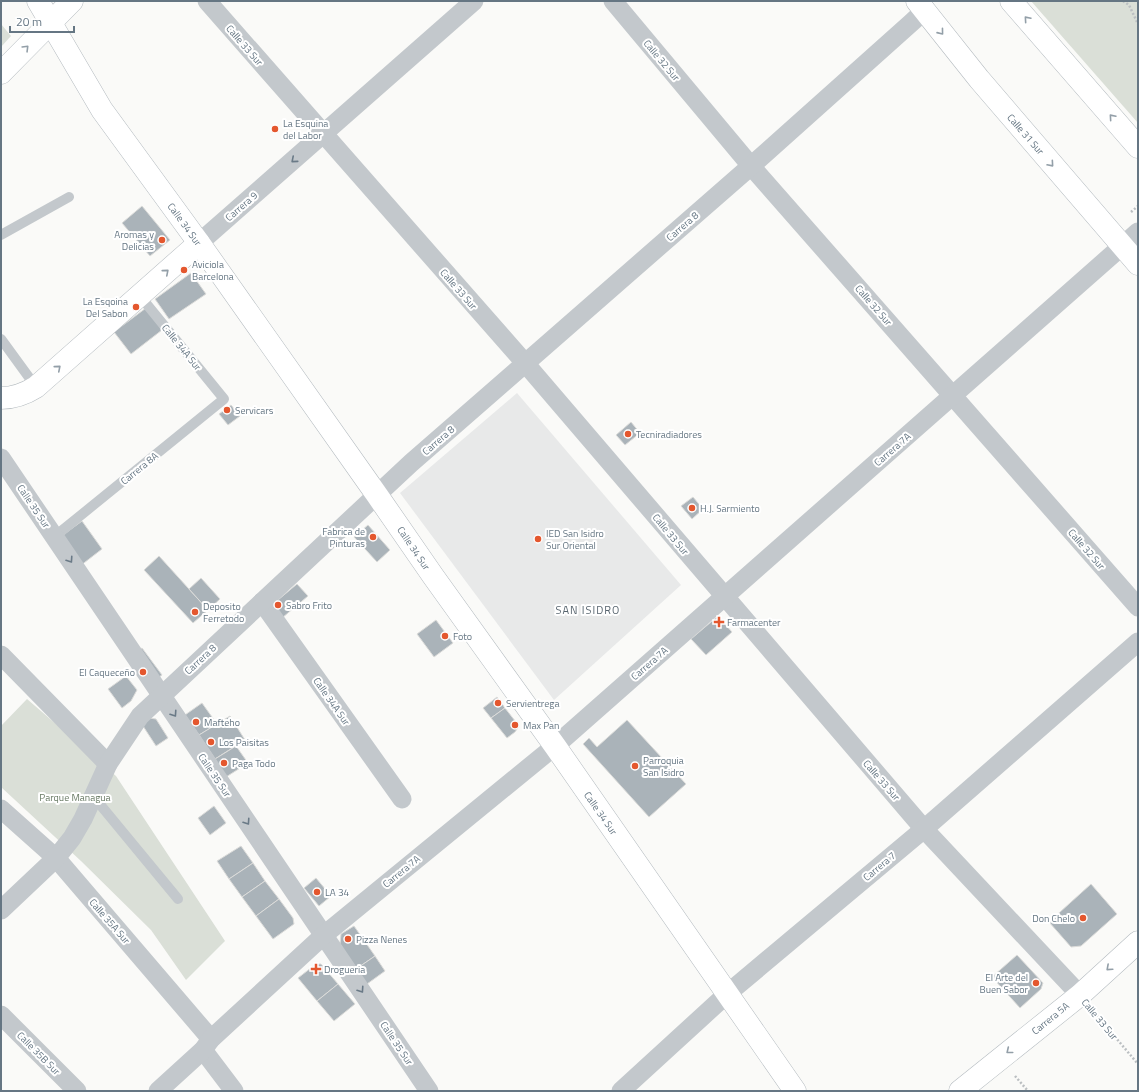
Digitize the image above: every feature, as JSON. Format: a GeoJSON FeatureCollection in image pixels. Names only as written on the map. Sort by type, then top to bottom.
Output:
{"type":"FeatureCollection","features":[{"type":"Feature","properties":{"kind":"main road","name":"Calle 34 Sur"},"geometry":{"type":"LineString","coordinates":[[38,1],[102,110],[199,243],[433,576],[555,746],[795,1091]]}},
{"type":"Feature","properties":{"kind":"main road"},"geometry":{"type":"LineString","coordinates":[[1,73],[72,1]]}},
{"type":"Feature","properties":{"kind":"main road"},"geometry":{"type":"LineString","coordinates":[[1011,1],[1138,147]]}},
{"type":"Feature","properties":{"kind":"main road","name":"Calle 31 Sur"},"geometry":{"type":"LineString","coordinates":[[920,6],[979,79],[1130,239],[1138,264]]}},
{"type":"Feature","properties":{"kind":"main road","name":"Carrera 9"},"geometry":{"type":"LineString","coordinates":[[1,398],[10,398],[25,394],[36,387],[199,243]]}},
{"type":"Feature","properties":{"kind":"main road","name":"Carrera 5A"},"geometry":{"type":"LineString","coordinates":[[960,1091],[1080,995],[1138,942]]}},
{"type":"Feature","properties":{"kind":"street","name":"Calle 33 Sur"},"geometry":{"type":"LineString","coordinates":[[207,1],[525,363],[924,829],[1080,995]]}},
{"type":"Feature","properties":{"kind":"street","name":"Carrera 9"},"geometry":{"type":"LineString","coordinates":[[199,243],[474,1]]}},
{"type":"Feature","properties":{"kind":"street","name":"Calle 32 Sur"},"geometry":{"type":"LineString","coordinates":[[613,1],[751,166],[1138,607]]}},
{"type":"Feature","properties":{"kind":"street","name":"Carrera 8"},"geometry":{"type":"LineString","coordinates":[[1,910],[56,858],[72,838],[83,819],[108,764],[140,716],[161,695],[377,495],[911,23],[920,6]]}},
{"type":"Feature","properties":{"kind":"street","name":"Carrera 7A"},"geometry":{"type":"LineString","coordinates":[[158,1091],[324,935],[555,746],[1130,239]]}},
{"type":"Feature","properties":{"kind":"street","name":"Calle 35 Sur"},"geometry":{"type":"LineString","coordinates":[[3,465],[54,537],[429,1091]]}},
{"type":"Feature","properties":{"kind":"street","name":"Calle 34A Sur"},"geometry":{"type":"LineString","coordinates":[[262,602],[402,799]]}},
{"type":"Feature","properties":{"kind":"street","name":"Carrera 7"},"geometry":{"type":"LineString","coordinates":[[620,1091],[727,994],[924,829],[1138,642]]}},
{"type":"Feature","properties":{"kind":"street"},"geometry":{"type":"LineString","coordinates":[[1,655],[108,764]]}},
{"type":"Feature","properties":{"kind":"street","name":"Calle 35A Sur"},"geometry":{"type":"LineString","coordinates":[[1,809],[56,858],[207,1045],[234,1091]]}},
{"type":"Feature","properties":{"kind":"street","name":"Calle 35B Sur"},"geometry":{"type":"LineString","coordinates":[[1,1015],[77,1091]]}},
{"type":"Feature","properties":{"kind":"lane"},"geometry":{"type":"LineString","coordinates":[[1,236],[69,197]]}},
{"type":"Feature","properties":{"kind":"lane","name":"Calle 34A Sur"},"geometry":{"type":"LineString","coordinates":[[140,296],[224,399]]}},
{"type":"Feature","properties":{"kind":"lane"},"geometry":{"type":"LineString","coordinates":[[1,340],[36,387]]}},
{"type":"Feature","properties":{"kind":"lane","name":"Carrera 8A"},"geometry":{"type":"LineString","coordinates":[[54,537],[224,399]]}},
{"type":"Feature","properties":{"kind":"lane"},"geometry":{"type":"LineString","coordinates":[[93,796],[178,899]]}},
{"type":"Feature","properties":{"kind":"path"},"geometry":{"type":"LineString","coordinates":[[1123,1],[1129,5],[1138,24]]}},
{"type":"Feature","properties":{"kind":"path","name":"Calle 33 Sur"},"geometry":{"type":"LineString","coordinates":[[1080,995],[1138,1064]]}},
{"type":"Feature","properties":{"kind":"shaded area","name":"IED San Isidro Sur Oriental"},"geometry":{"type":"Polygon","coordinates":[[[517,393],[681,585],[554,700],[400,493],[517,393]]]}},
{"type":"Feature","properties":{"kind":"green space"},"geometry":{"type":"Polygon","coordinates":[[[1031,1],[1138,1],[1138,123],[1031,1]]]}},
{"type":"Feature","properties":{"kind":"green space"},"geometry":{"type":"Polygon","coordinates":[[[1,24],[11,36],[1,47],[1,24]]]}},
{"type":"Feature","properties":{"kind":"green space","name":"Parque Managua"},"geometry":{"type":"Polygon","coordinates":[[[27,699],[116,776],[225,941],[186,980],[151,930],[81,861],[1,787],[1,726],[27,699]]]}},
{"type":"Feature","properties":{"kind":"building"},"geometry":{"type":"Polygon","coordinates":[[[142,206],[170,240],[150,256],[122,223],[142,206]]]}},
{"type":"Feature","properties":{"kind":"building"},"geometry":{"type":"Polygon","coordinates":[[[191,273],[206,294],[169,319],[155,299],[191,273]]]}},
{"type":"Feature","properties":{"kind":"building"},"geometry":{"type":"Polygon","coordinates":[[[146,308],[162,330],[131,354],[114,332],[146,308]]]}},
{"type":"Feature","properties":{"kind":"building"},"geometry":{"type":"Polygon","coordinates":[[[231,405],[240,416],[228,425],[219,414],[231,405]]]}},
{"type":"Feature","properties":{"kind":"building","name":"Tecniradiadores"},"geometry":{"type":"Polygon","coordinates":[[[631,422],[640,433],[625,445],[616,435],[631,422]]]}},
{"type":"Feature","properties":{"kind":"building","name":"H.J. Sarmiento"},"geometry":{"type":"Polygon","coordinates":[[[693,497],[703,509],[692,519],[681,506],[693,497]]]}},
{"type":"Feature","properties":{"kind":"building"},"geometry":{"type":"Polygon","coordinates":[[[82,521],[102,549],[80,566],[59,538],[82,521]]]}},
{"type":"Feature","properties":{"kind":"building"},"geometry":{"type":"Polygon","coordinates":[[[368,525],[390,550],[377,562],[354,537],[368,525]]]}},
{"type":"Feature","properties":{"kind":"building"},"geometry":{"type":"Polygon","coordinates":[[[159,556],[208,610],[193,623],[144,570],[159,556]]]}},
{"type":"Feature","properties":{"kind":"building"},"geometry":{"type":"Polygon","coordinates":[[[201,578],[220,599],[208,610],[189,589],[201,578]]]}},
{"type":"Feature","properties":{"kind":"building"},"geometry":{"type":"Polygon","coordinates":[[[297,584],[308,596],[282,618],[272,605],[297,584]]]}},
{"type":"Feature","properties":{"kind":"building"},"geometry":{"type":"Polygon","coordinates":[[[718,616],[732,632],[706,655],[691,639],[718,616]]]}},
{"type":"Feature","properties":{"kind":"building"},"geometry":{"type":"Polygon","coordinates":[[[436,620],[453,643],[434,657],[417,634],[436,620]]]}},
{"type":"Feature","properties":{"kind":"building"},"geometry":{"type":"Polygon","coordinates":[[[142,648],[162,675],[153,681],[134,654],[142,648]]]}},
{"type":"Feature","properties":{"kind":"building"},"geometry":{"type":"Polygon","coordinates":[[[126,676],[137,690],[131,701],[122,708],[108,689],[126,676]]]}},
{"type":"Feature","properties":{"kind":"building"},"geometry":{"type":"Polygon","coordinates":[[[497,697],[505,708],[491,718],[483,708],[497,697]]]}},
{"type":"Feature","properties":{"kind":"building"},"geometry":{"type":"Polygon","coordinates":[[[202,703],[217,724],[199,735],[185,715],[202,703]]]}},
{"type":"Feature","properties":{"kind":"building"},"geometry":{"type":"Polygon","coordinates":[[[505,708],[519,726],[515,732],[507,738],[491,718],[505,708]]]}},
{"type":"Feature","properties":{"kind":"building"},"geometry":{"type":"Polygon","coordinates":[[[230,716],[245,740],[215,759],[199,735],[230,716]]]}},
{"type":"Feature","properties":{"kind":"building"},"geometry":{"type":"Polygon","coordinates":[[[149,718],[156,719],[168,738],[156,746],[143,726],[149,718]]]}},
{"type":"Feature","properties":{"kind":"building","name":"Parroquia San Isidro"},"geometry":{"type":"Polygon","coordinates":[[[627,720],[686,784],[649,817],[583,744],[589,738],[597,747],[627,720]]]}},
{"type":"Feature","properties":{"kind":"building"},"geometry":{"type":"Polygon","coordinates":[[[236,746],[248,763],[226,777],[215,759],[236,746]]]}},
{"type":"Feature","properties":{"kind":"building"},"geometry":{"type":"Polygon","coordinates":[[[214,806],[226,823],[210,835],[198,818],[214,806]]]}},
{"type":"Feature","properties":{"kind":"building"},"geometry":{"type":"Polygon","coordinates":[[[241,846],[253,863],[229,879],[217,861],[241,846]]]}},
{"type":"Feature","properties":{"kind":"building"},"geometry":{"type":"Polygon","coordinates":[[[253,863],[265,881],[242,897],[229,879],[253,863]]]}},
{"type":"Feature","properties":{"kind":"building","name":"LA 34"},"geometry":{"type":"Polygon","coordinates":[[[316,878],[331,896],[319,906],[304,888],[316,878]]]}},
{"type":"Feature","properties":{"kind":"building"},"geometry":{"type":"Polygon","coordinates":[[[265,881],[279,899],[256,916],[242,897],[265,881]]]}},
{"type":"Feature","properties":{"kind":"building","name":"Don Chelo"},"geometry":{"type":"Polygon","coordinates":[[[1091,884],[1117,914],[1081,946],[1071,947],[1049,922],[1091,884]]]}},
{"type":"Feature","properties":{"kind":"building"},"geometry":{"type":"Polygon","coordinates":[[[279,899],[293,918],[294,924],[273,939],[256,916],[279,899]]]}},
{"type":"Feature","properties":{"kind":"building"},"geometry":{"type":"Polygon","coordinates":[[[354,926],[375,956],[356,969],[340,944],[341,934],[354,926]]]}},
{"type":"Feature","properties":{"kind":"building"},"geometry":{"type":"Polygon","coordinates":[[[1017,955],[1043,983],[1041,989],[1020,1008],[992,977],[1017,955]]]}},
{"type":"Feature","properties":{"kind":"building"},"geometry":{"type":"Polygon","coordinates":[[[375,956],[385,971],[367,984],[356,969],[375,956]]]}},
{"type":"Feature","properties":{"kind":"building"},"geometry":{"type":"Polygon","coordinates":[[[316,964],[321,964],[338,984],[317,1001],[298,978],[316,964]]]}},
{"type":"Feature","properties":{"kind":"building"},"geometry":{"type":"Polygon","coordinates":[[[338,984],[355,1004],[334,1021],[317,1001],[338,984]]]}},
{"type":"Feature","properties":{"kind":"place","name":"La Esquina del Labor"},"geometry":{"type":"Point","coordinates":[275,129]}},
{"type":"Feature","properties":{"kind":"place","name":"Aromas y Delicias"},"geometry":{"type":"Point","coordinates":[162,240]}},
{"type":"Feature","properties":{"kind":"place","name":"Aviciola Barcelona"},"geometry":{"type":"Point","coordinates":[184,270]}},
{"type":"Feature","properties":{"kind":"place","name":"La Esqoina Del Sabon"},"geometry":{"type":"Point","coordinates":[136,307]}},
{"type":"Feature","properties":{"kind":"place","name":"Servicars"},"geometry":{"type":"Point","coordinates":[227,410]}},
{"type":"Feature","properties":{"kind":"place","name":"Tecniradiadores"},"geometry":{"type":"Point","coordinates":[628,434]}},
{"type":"Feature","properties":{"kind":"place","name":"H.J. Sarmiento"},"geometry":{"type":"Point","coordinates":[692,508]}},
{"type":"Feature","properties":{"kind":"place","name":"Fabrica de Pinturas"},"geometry":{"type":"Point","coordinates":[373,537]}},
{"type":"Feature","properties":{"kind":"place","name":"IED San Isidro Sur Oriental"},"geometry":{"type":"Point","coordinates":[538,539]}},
{"type":"Feature","properties":{"kind":"place","name":"Sabro Frito"},"geometry":{"type":"Point","coordinates":[278,605]}},
{"type":"Feature","properties":{"kind":"place","name":"Deposito Ferretodo"},"geometry":{"type":"Point","coordinates":[195,612]}},
{"type":"Feature","properties":{"kind":"place","name":"Farmacenter"},"geometry":{"type":"Point","coordinates":[719,622]}},
{"type":"Feature","properties":{"kind":"place","name":"Foto"},"geometry":{"type":"Point","coordinates":[445,636]}},
{"type":"Feature","properties":{"kind":"place","name":"El Caqueceño"},"geometry":{"type":"Point","coordinates":[143,672]}},
{"type":"Feature","properties":{"kind":"place","name":"Servientrega"},"geometry":{"type":"Point","coordinates":[498,703]}},
{"type":"Feature","properties":{"kind":"place","name":"Mafteho"},"geometry":{"type":"Point","coordinates":[196,722]}},
{"type":"Feature","properties":{"kind":"place","name":"Max Pan"},"geometry":{"type":"Point","coordinates":[515,725]}},
{"type":"Feature","properties":{"kind":"place","name":"Los Paisitas"},"geometry":{"type":"Point","coordinates":[211,742]}},
{"type":"Feature","properties":{"kind":"place","name":"Paga Todo"},"geometry":{"type":"Point","coordinates":[224,763]}},
{"type":"Feature","properties":{"kind":"place","name":"Parroquia San Isidro"},"geometry":{"type":"Point","coordinates":[635,766]}},
{"type":"Feature","properties":{"kind":"place","name":"LA 34"},"geometry":{"type":"Point","coordinates":[317,892]}},
{"type":"Feature","properties":{"kind":"place","name":"Don Chelo"},"geometry":{"type":"Point","coordinates":[1083,918]}},
{"type":"Feature","properties":{"kind":"place","name":"Pizza Nenes"},"geometry":{"type":"Point","coordinates":[348,939]}},
{"type":"Feature","properties":{"kind":"place","name":"Drogueria"},"geometry":{"type":"Point","coordinates":[316,969]}},
{"type":"Feature","properties":{"kind":"place","name":"El Arte del Buen Sabor"},"geometry":{"type":"Point","coordinates":[1036,983]}},
{"type":"Feature","properties":{"kind":"district","name":"SAN ISIDRO"},"geometry":{"type":"Point","coordinates":[588,610]}}]}
